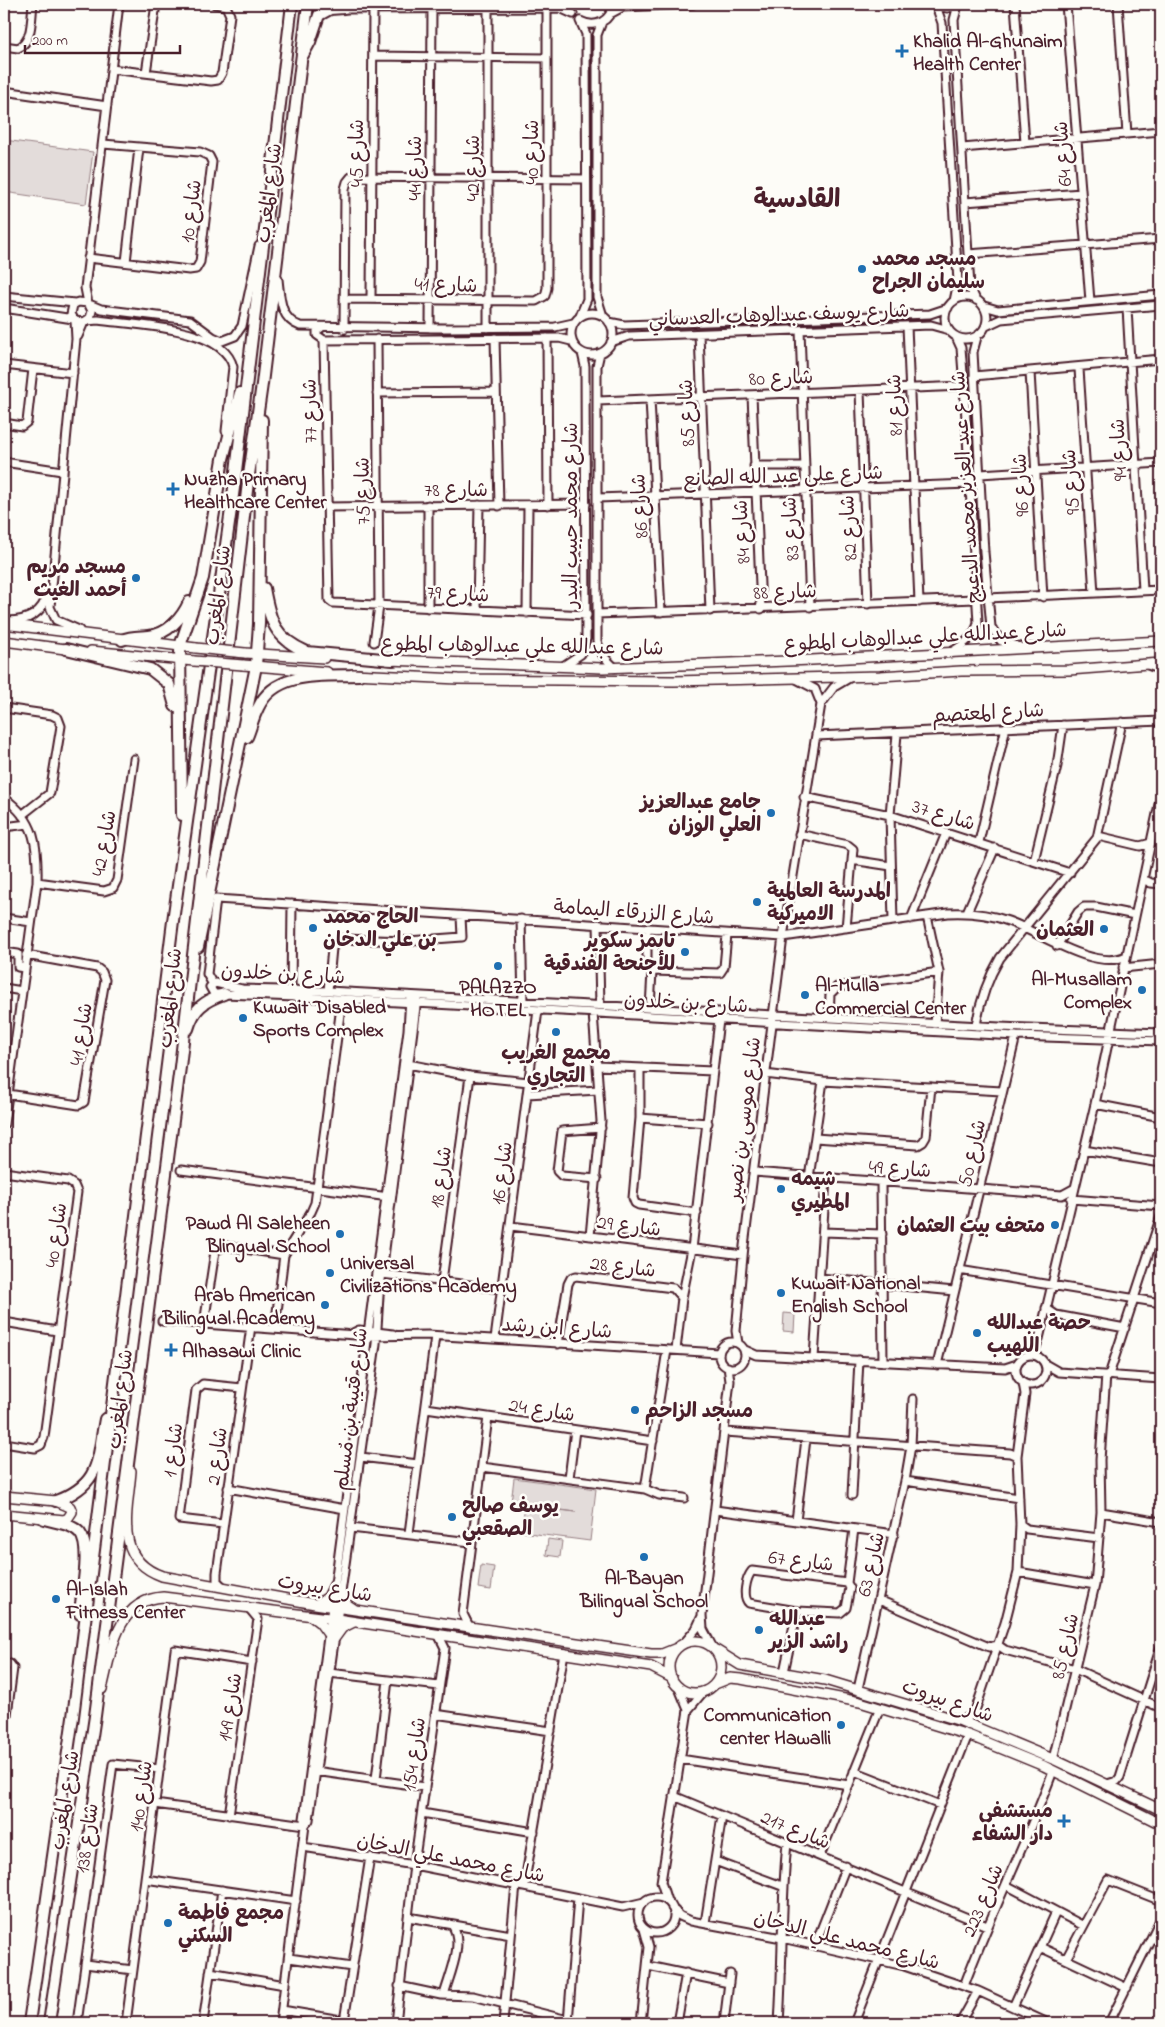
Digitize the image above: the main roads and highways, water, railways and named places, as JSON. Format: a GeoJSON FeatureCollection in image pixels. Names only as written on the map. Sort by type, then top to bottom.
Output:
{"type":"FeatureCollection","features":[{"type":"Feature","properties":{"kind":"highway","name":"شارع المغرب"},"geometry":{"type":"LineString","coordinates":[[39,1969],[120,1352],[173,920],[234,488],[292,4]]}},
{"type":"Feature","properties":{"kind":"highway","name":"شارع المغرب"},"geometry":{"type":"LineString","coordinates":[[51,1993],[95,1716],[137,1396],[180,1061],[248,482],[262,384],[308,4]]}},
{"type":"Feature","properties":{"kind":"highway"},"geometry":{"type":"LineString","coordinates":[[301,57],[310,42],[319,14],[343,6]]}},
{"type":"Feature","properties":{"kind":"highway"},"geometry":{"type":"LineString","coordinates":[[173,920],[173,897],[182,809],[182,752],[178,660],[180,646],[205,566],[223,459],[249,356]]}},
{"type":"Feature","properties":{"kind":"highway"},"geometry":{"type":"LineString","coordinates":[[189,979],[209,900],[225,808],[256,666],[260,568],[262,384]]}},
{"type":"Feature","properties":{"kind":"highway"},"geometry":{"type":"LineString","coordinates":[[122,640],[158,634],[174,624],[188,605],[205,566]]}},
{"type":"Feature","properties":{"kind":"highway"},"geometry":{"type":"LineString","coordinates":[[260,568],[271,621],[276,630],[295,647],[307,652],[393,660]]}},
{"type":"Feature","properties":{"kind":"highway"},"geometry":{"type":"LineString","coordinates":[[66,649],[137,665],[150,669],[160,675],[169,684],[174,698],[182,752]]}},
{"type":"Feature","properties":{"kind":"highway"},"geometry":{"type":"LineString","coordinates":[[233,778],[258,708],[273,690],[288,680],[359,675]]}},
{"type":"Feature","properties":{"kind":"highway"},"geometry":{"type":"LineString","coordinates":[[180,1061],[188,1027],[198,1007],[208,1000],[224,994]]}},
{"type":"Feature","properties":{"kind":"highway"},"geometry":{"type":"LineString","coordinates":[[56,1501],[76,1494],[84,1487],[96,1466],[120,1352]]}},
{"type":"Feature","properties":{"kind":"highway"},"geometry":{"type":"LineString","coordinates":[[44,1519],[71,1526],[80,1533],[85,1544],[72,1700],[73,1717]]}},
{"type":"Feature","properties":{"kind":"highway"},"geometry":{"type":"LineString","coordinates":[[29,2023],[39,1969]]}},
{"type":"Feature","properties":{"kind":"highway"},"geometry":{"type":"LineString","coordinates":[[33,2023],[39,1969]]}},
{"type":"Feature","properties":{"kind":"highway"},"geometry":{"type":"LineString","coordinates":[[48,2023],[51,1993]]}},
{"type":"Feature","properties":{"kind":"highway"},"geometry":{"type":"LineString","coordinates":[[51,1993],[53,2023]]}},
{"type":"Feature","properties":{"kind":"main road","name":"شارع عبدالله علي عبدالوهاب المطوع"},"geometry":{"type":"LineString","coordinates":[[4,623],[122,640],[257,654],[615,668],[812,660],[1021,647],[1161,642]]}},
{"type":"Feature","properties":{"kind":"main road","name":"شارع عبدالله علي عبدالوهاب المطوع"},"geometry":{"type":"LineString","coordinates":[[4,641],[178,660],[359,675],[458,679],[674,680],[854,676],[962,671],[1069,670],[1161,664]]}},
{"type":"Feature","properties":{"kind":"main road","name":"شارع بيروت"},"geometry":{"type":"LineString","coordinates":[[137,1396],[127,1533],[130,1552],[141,1565],[157,1575],[316,1604],[619,1650],[658,1654],[680,1646]]}},
{"type":"Feature","properties":{"kind":"main road"},"geometry":{"type":"LineString","coordinates":[[4,1496],[56,1501],[70,1507],[71,1515],[64,1520],[4,1514]]}},
{"type":"Feature","properties":{"kind":"main road"},"geometry":{"type":"LineString","coordinates":[[316,1604],[328,1597],[334,1585]]}},
{"type":"Feature","properties":{"kind":"main road"},"geometry":{"type":"LineString","coordinates":[[341,1593],[347,1605],[356,1610]]}},
{"type":"Feature","properties":{"kind":"main road","name":"شارع بيروت"},"geometry":{"type":"LineString","coordinates":[[95,1716],[118,1630],[127,1615],[140,1604],[154,1598],[168,1597],[248,1606],[654,1667],[672,1678]]}},
{"type":"Feature","properties":{"kind":"main road"},"geometry":{"type":"LineString","coordinates":[[307,1615],[320,1623],[331,1637],[342,1628],[354,1622]]}},
{"type":"Feature","properties":{"kind":"main road"},"geometry":{"type":"LineString","coordinates":[[512,1645],[510,1640],[514,1634]]}},
{"type":"Feature","properties":{"kind":"main road"},"geometry":{"type":"LineString","coordinates":[[695,1641],[714,1648],[721,1665],[720,1675],[715,1684],[704,1691],[690,1692],[678,1686],[672,1678],[669,1664],[680,1646],[695,1641]]}},
{"type":"Feature","properties":{"kind":"main road","name":"شارع بيروت"},"geometry":{"type":"LineString","coordinates":[[714,1648],[740,1665],[825,1680],[961,1721],[1009,1746],[1022,1756],[1161,1824]]}},
{"type":"Feature","properties":{"kind":"main road"},"geometry":{"type":"LineString","coordinates":[[568,1654],[587,1653],[617,1657],[620,1655],[619,1650]]}},
{"type":"Feature","properties":{"kind":"main road"},"geometry":{"type":"LineString","coordinates":[[803,1690],[810,1684],[806,1676]]}},
{"type":"Feature","properties":{"kind":"main road","name":"شارع بيروت"},"geometry":{"type":"LineString","coordinates":[[715,1684],[730,1678],[738,1678],[824,1694],[880,1708],[1009,1746],[1026,1747],[1161,1810]]}},
{"type":"Feature","properties":{"kind":"main road"},"geometry":{"type":"LineString","coordinates":[[824,1694],[819,1687],[825,1680]]}},
{"type":"Feature","properties":{"kind":"main road"},"geometry":{"type":"LineString","coordinates":[[1022,1756],[1021,1751],[1026,1747]]}},
{"type":"Feature","properties":{"kind":"main road"},"geometry":{"type":"LineString","coordinates":[[1054,1771],[1057,1761]]}},
{"type":"Feature","properties":{"kind":"place","name":"Khalid Al-Ghunaim Health Center"},"geometry":{"type":"Point","coordinates":[902,51]}},
{"type":"Feature","properties":{"kind":"place","name":"مسجد محمد سليمان الجراح"},"geometry":{"type":"Point","coordinates":[862,269]}},
{"type":"Feature","properties":{"kind":"place","name":"Nuzha Primary Healthcare Center"},"geometry":{"type":"Point","coordinates":[173,489]}},
{"type":"Feature","properties":{"kind":"place","name":"مسجد مريم أحمد الغيث"},"geometry":{"type":"Point","coordinates":[136,578]}},
{"type":"Feature","properties":{"kind":"place","name":"جامع عبدالعزيز العلي الوزان"},"geometry":{"type":"Point","coordinates":[771,813]}},
{"type":"Feature","properties":{"kind":"place","name":"المدرسة العالمية الاميركية"},"geometry":{"type":"Point","coordinates":[757,902]}},
{"type":"Feature","properties":{"kind":"place","name":"الحاج محمد بن علي الدخان"},"geometry":{"type":"Point","coordinates":[313,928]}},
{"type":"Feature","properties":{"kind":"place","name":"العثمان"},"geometry":{"type":"Point","coordinates":[1104,929]}},
{"type":"Feature","properties":{"kind":"place","name":"تايمز سكوير للأجنحة الفندقية"},"geometry":{"type":"Point","coordinates":[685,952]}},
{"type":"Feature","properties":{"kind":"place","name":"PALAZZO HOTEL"},"geometry":{"type":"Point","coordinates":[498,966]}},
{"type":"Feature","properties":{"kind":"place","name":"Al-Musallam Complex"},"geometry":{"type":"Point","coordinates":[1142,990]}},
{"type":"Feature","properties":{"kind":"place","name":"Al-Mulla Commercial Center"},"geometry":{"type":"Point","coordinates":[805,995]}},
{"type":"Feature","properties":{"kind":"place","name":"Kuwait Disabled Sports Complex"},"geometry":{"type":"Point","coordinates":[243,1018]}},
{"type":"Feature","properties":{"kind":"place","name":"مجمع الغريب التجاري"},"geometry":{"type":"Point","coordinates":[556,1032]}},
{"type":"Feature","properties":{"kind":"place","name":"شيمه المطيري"},"geometry":{"type":"Point","coordinates":[781,1189]}},
{"type":"Feature","properties":{"kind":"place","name":"متحف بيت العثمان"},"geometry":{"type":"Point","coordinates":[1055,1225]}},
{"type":"Feature","properties":{"kind":"place","name":"Pawd Al Saleheen Blingual School"},"geometry":{"type":"Point","coordinates":[340,1234]}},
{"type":"Feature","properties":{"kind":"place","name":"Universal Civilizations Academy"},"geometry":{"type":"Point","coordinates":[330,1273]}},
{"type":"Feature","properties":{"kind":"place","name":"Kuwait National English School"},"geometry":{"type":"Point","coordinates":[781,1293]}},
{"type":"Feature","properties":{"kind":"place","name":"Arab American Bilingual Academy"},"geometry":{"type":"Point","coordinates":[325,1305]}},
{"type":"Feature","properties":{"kind":"place","name":"حصة عبدالله اللهيب"},"geometry":{"type":"Point","coordinates":[977,1333]}},
{"type":"Feature","properties":{"kind":"place","name":"Alhasawi Clinic"},"geometry":{"type":"Point","coordinates":[171,1350]}},
{"type":"Feature","properties":{"kind":"place","name":"مسجد الزاحم"},"geometry":{"type":"Point","coordinates":[635,1410]}},
{"type":"Feature","properties":{"kind":"place","name":"يوسف صالح الصقعبي"},"geometry":{"type":"Point","coordinates":[452,1517]}},
{"type":"Feature","properties":{"kind":"place","name":"Al-Bayan Bilingual School"},"geometry":{"type":"Point","coordinates":[644,1557]}},
{"type":"Feature","properties":{"kind":"place","name":"Al-Islah Fitness Center"},"geometry":{"type":"Point","coordinates":[56,1599]}},
{"type":"Feature","properties":{"kind":"place","name":"عبدالله راشد الزير"},"geometry":{"type":"Point","coordinates":[759,1630]}},
{"type":"Feature","properties":{"kind":"place","name":"Communication center Hawalli"},"geometry":{"type":"Point","coordinates":[841,1725]}},
{"type":"Feature","properties":{"kind":"place","name":"مستشفى دار الشفاء"},"geometry":{"type":"Point","coordinates":[1064,1821]}},
{"type":"Feature","properties":{"kind":"place","name":"مجمع فاطمة السكني"},"geometry":{"type":"Point","coordinates":[168,1923]}},
{"type":"Feature","properties":{"kind":"district","name":"القادسية"},"geometry":{"type":"Point","coordinates":[797,198]}}]}
